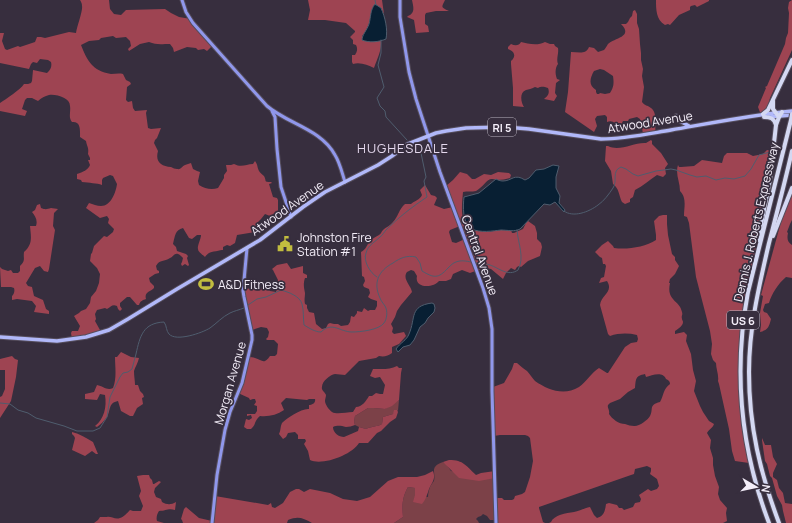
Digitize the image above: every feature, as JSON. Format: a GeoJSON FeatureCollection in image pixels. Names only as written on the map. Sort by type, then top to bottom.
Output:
{"type":"FeatureCollection","features":[{"type":"Feature","properties":{"kind":"highway"},"geometry":{"type":"LineString","coordinates":[[776,129],[773,120],[763,115],[767,111],[792,60]]}},
{"type":"Feature","properties":{"kind":"highway"},"geometry":{"type":"LineString","coordinates":[[776,93],[773,105],[775,112],[779,117]]}},
{"type":"Feature","properties":{"kind":"highway"},"geometry":{"type":"LineString","coordinates":[[756,260],[760,230],[771,174],[776,129],[782,112]]}},
{"type":"Feature","properties":{"kind":"highway","name":"Dennis J. Roberts Expressway"},"geometry":{"type":"LineString","coordinates":[[769,523],[757,489],[748,453],[742,415],[740,358],[742,330],[747,297],[792,116]]}},
{"type":"Feature","properties":{"kind":"highway","name":"Dennis J. Roberts Expressway"},"geometry":{"type":"LineString","coordinates":[[779,523],[765,483],[752,423],[749,394],[749,361],[757,296],[792,151]]}},
{"type":"Feature","properties":{"kind":"highway"},"geometry":{"type":"LineString","coordinates":[[764,263],[792,188]]}},
{"type":"Feature","properties":{"kind":"main road","name":"Atwood Avenue"},"geometry":{"type":"LineString","coordinates":[[0,336],[57,340],[86,337],[102,332],[128,319],[260,240],[325,192],[378,165],[408,144],[440,132],[499,127],[521,128],[601,139],[626,138],[723,120],[775,112],[792,111]]}},
{"type":"Feature","properties":{"kind":"main road","name":"Atwood Avenue"},"geometry":{"type":"LineString","coordinates":[[763,115],[779,117],[792,116]]}},
{"type":"Feature","properties":{"kind":"main road"},"geometry":{"type":"LineString","coordinates":[[676,116],[683,124],[690,126]]}},
{"type":"Feature","properties":{"kind":"street"},"geometry":{"type":"LineString","coordinates":[[182,0],[186,12],[193,23],[259,98],[282,117],[315,134],[326,142],[336,158],[345,182]]}},
{"type":"Feature","properties":{"kind":"street","name":"Central Avenue"},"geometry":{"type":"LineString","coordinates":[[400,0],[400,17],[409,72],[416,99],[440,172],[488,304],[493,343],[492,391],[496,523]]}},
{"type":"Feature","properties":{"kind":"street"},"geometry":{"type":"LineString","coordinates":[[271,109],[275,117],[281,187],[291,217]]}},
{"type":"Feature","properties":{"kind":"street","name":"Morgan Avenue"},"geometry":{"type":"LineString","coordinates":[[212,523],[217,475],[225,431],[230,412],[242,383],[252,340],[244,297],[247,248]]}},
{"type":"Feature","properties":{"kind":"shaded area"},"geometry":{"type":"Polygon","coordinates":[[[80,0],[109,0],[110,9],[114,14],[121,15],[126,10],[165,9],[179,17],[191,19],[213,45],[207,51],[204,49],[198,50],[196,48],[187,47],[174,52],[170,44],[156,44],[149,42],[140,44],[129,51],[128,49],[131,46],[130,41],[126,37],[116,38],[113,36],[89,41],[81,45],[88,60],[99,70],[111,74],[123,74],[126,80],[131,84],[127,87],[126,100],[128,102],[132,101],[135,111],[147,110],[148,128],[161,128],[154,143],[158,151],[157,158],[160,163],[164,166],[178,169],[191,163],[193,169],[200,172],[198,181],[199,185],[211,189],[218,188],[227,171],[226,165],[234,164],[244,166],[253,164],[255,161],[260,173],[264,176],[266,181],[272,183],[269,184],[273,197],[277,198],[278,200],[278,211],[270,216],[265,214],[257,223],[259,227],[255,232],[237,235],[235,243],[230,246],[227,245],[223,247],[223,250],[209,253],[205,257],[198,250],[201,235],[197,235],[192,239],[189,238],[183,228],[178,230],[173,244],[177,251],[188,256],[187,258],[189,265],[188,266],[185,264],[182,266],[181,264],[183,258],[179,254],[159,262],[156,266],[159,273],[149,278],[154,288],[147,293],[146,299],[137,305],[130,297],[127,297],[120,303],[122,309],[120,311],[117,306],[114,305],[107,309],[97,310],[95,314],[95,321],[100,330],[99,333],[72,339],[72,331],[78,331],[80,326],[74,316],[86,309],[99,283],[100,274],[97,268],[90,261],[94,246],[104,236],[107,237],[113,232],[114,229],[108,223],[109,219],[107,216],[100,218],[86,208],[89,203],[101,206],[108,204],[114,194],[117,184],[113,176],[110,175],[103,178],[102,185],[82,182],[81,180],[77,179],[77,174],[85,171],[89,167],[90,165],[88,160],[90,160],[90,158],[86,141],[80,137],[80,129],[78,124],[72,122],[71,120],[69,103],[65,99],[52,95],[38,101],[32,98],[27,98],[22,109],[27,111],[25,116],[0,111],[0,103],[16,92],[24,84],[31,83],[33,70],[47,73],[50,69],[51,62],[40,59],[37,63],[33,62],[29,69],[0,63],[0,33],[4,33],[2,41],[5,49],[7,50],[35,42],[37,37],[45,38],[69,32],[76,33],[82,8],[80,0]]]}},
{"type":"Feature","properties":{"kind":"shaded area"},"geometry":{"type":"Polygon","coordinates":[[[308,0],[382,0],[384,14],[381,8],[372,9],[368,27],[362,36],[372,42],[381,40],[380,51],[374,68],[367,65],[356,63],[353,64],[352,55],[355,55],[357,48],[356,45],[353,44],[353,40],[350,37],[355,31],[346,23],[325,20],[308,20],[310,10],[308,0]]]}},
{"type":"Feature","properties":{"kind":"shaded area"},"geometry":{"type":"Polygon","coordinates":[[[412,0],[445,0],[442,7],[449,11],[426,13],[425,24],[428,26],[429,32],[416,33],[414,20],[407,17],[411,15],[413,11],[412,0]]]}},
{"type":"Feature","properties":{"kind":"shaded area"},"geometry":{"type":"Polygon","coordinates":[[[656,0],[709,1],[697,7],[695,5],[691,6],[690,10],[679,15],[670,25],[665,25],[658,17],[656,11],[656,0]]]}},
{"type":"Feature","properties":{"kind":"shaded area"},"geometry":{"type":"Polygon","coordinates":[[[792,0],[792,50],[770,98],[767,109],[761,115],[758,107],[766,88],[765,87],[767,86],[785,44],[788,33],[788,8],[789,2],[792,0]]]}},
{"type":"Feature","properties":{"kind":"shaded area"},"geometry":{"type":"Polygon","coordinates":[[[635,10],[637,14],[643,69],[642,76],[644,87],[642,102],[653,110],[655,116],[656,133],[643,135],[640,119],[637,117],[629,119],[628,121],[623,121],[621,125],[611,121],[607,122],[607,117],[605,115],[597,116],[595,119],[597,126],[594,132],[565,112],[571,52],[584,52],[588,50],[589,47],[594,48],[598,52],[604,50],[608,44],[622,37],[625,32],[621,24],[626,24],[628,22],[633,11],[635,10]],[[600,69],[594,71],[590,81],[597,94],[610,93],[613,87],[613,76],[600,69]]]}},
{"type":"Feature","properties":{"kind":"shaded area"},"geometry":{"type":"Polygon","coordinates":[[[521,42],[536,44],[545,42],[554,44],[558,48],[558,64],[556,67],[556,73],[557,79],[560,80],[556,83],[555,93],[557,96],[554,101],[544,99],[547,97],[549,91],[548,88],[535,87],[522,93],[521,100],[524,107],[513,106],[511,61],[514,56],[513,52],[508,49],[508,47],[511,44],[517,45],[521,42]]]}},
{"type":"Feature","properties":{"kind":"shaded area"},"geometry":{"type":"Polygon","coordinates":[[[651,140],[652,144],[661,153],[668,164],[665,168],[666,174],[663,177],[657,175],[635,190],[630,202],[625,204],[622,202],[618,190],[613,184],[611,171],[605,161],[606,146],[617,148],[646,143],[651,140]]]}},
{"type":"Feature","properties":{"kind":"shaded area"},"geometry":{"type":"Polygon","coordinates":[[[767,150],[773,151],[746,297],[741,337],[742,418],[749,463],[735,461],[732,451],[729,429],[718,381],[716,363],[711,354],[712,344],[710,331],[696,277],[689,223],[687,217],[684,216],[684,197],[680,191],[677,168],[678,165],[679,167],[694,166],[702,160],[722,163],[724,156],[727,153],[747,153],[753,156],[763,154],[767,150]]]}},
{"type":"Feature","properties":{"kind":"shaded area"},"geometry":{"type":"Polygon","coordinates":[[[460,172],[467,174],[472,179],[484,174],[491,175],[498,172],[509,173],[511,175],[510,178],[499,180],[489,179],[476,191],[463,192],[463,218],[467,227],[471,230],[488,232],[506,229],[511,230],[512,233],[514,233],[523,229],[528,221],[535,226],[537,239],[541,243],[542,247],[540,256],[528,261],[521,267],[517,267],[515,270],[511,268],[503,279],[491,269],[486,268],[470,273],[462,270],[453,274],[451,279],[425,286],[418,283],[417,276],[414,271],[411,270],[407,272],[406,280],[412,292],[397,311],[391,324],[393,328],[392,332],[394,334],[404,332],[406,336],[399,344],[392,347],[392,353],[386,356],[379,356],[376,358],[359,361],[345,375],[335,374],[327,379],[322,385],[322,389],[326,395],[325,402],[331,411],[334,413],[353,412],[356,407],[364,403],[369,396],[376,393],[383,394],[385,385],[380,377],[375,378],[370,376],[373,369],[388,369],[397,366],[402,368],[399,400],[392,406],[385,409],[368,408],[355,416],[355,425],[347,427],[333,427],[337,434],[344,437],[358,431],[359,427],[366,429],[382,424],[383,417],[393,414],[394,410],[397,410],[398,412],[396,418],[377,433],[368,443],[359,443],[350,452],[322,462],[310,460],[308,451],[304,444],[306,441],[305,439],[298,439],[298,435],[295,432],[288,433],[283,439],[279,434],[282,423],[291,416],[309,409],[309,405],[314,404],[315,399],[307,400],[286,398],[281,403],[284,410],[272,415],[260,416],[251,429],[244,427],[246,419],[249,420],[252,418],[251,415],[247,416],[247,414],[255,414],[257,411],[257,406],[254,405],[256,402],[255,399],[250,400],[249,398],[238,393],[248,357],[253,357],[264,361],[270,356],[275,356],[277,354],[278,344],[274,340],[266,339],[269,332],[267,328],[261,327],[252,330],[244,297],[244,289],[261,287],[262,290],[276,292],[278,280],[272,269],[277,265],[287,263],[291,269],[303,266],[303,273],[307,275],[304,284],[305,304],[307,305],[309,312],[314,313],[316,324],[322,329],[326,328],[330,323],[341,326],[348,325],[351,316],[354,317],[357,311],[362,312],[364,308],[368,311],[375,310],[377,306],[377,301],[368,297],[370,293],[369,289],[363,285],[365,281],[364,277],[362,276],[361,252],[371,240],[380,235],[383,230],[392,223],[405,204],[411,204],[420,198],[422,195],[420,190],[425,185],[431,195],[437,198],[434,205],[444,209],[453,207],[446,186],[460,172]],[[460,226],[450,230],[449,232],[452,242],[456,243],[465,239],[460,226]]]}},
{"type":"Feature","properties":{"kind":"shaded area"},"geometry":{"type":"Polygon","coordinates":[[[792,191],[792,220],[787,232],[788,241],[792,245],[792,278],[786,277],[774,292],[769,303],[765,304],[763,310],[771,319],[768,328],[760,332],[760,313],[763,296],[761,295],[784,211],[792,191]]]}},
{"type":"Feature","properties":{"kind":"shaded area"},"geometry":{"type":"Polygon","coordinates":[[[40,204],[41,208],[43,209],[58,209],[54,213],[53,226],[55,230],[49,269],[48,272],[44,271],[40,266],[35,268],[26,283],[28,286],[32,287],[34,296],[43,300],[49,314],[34,312],[36,306],[32,301],[17,299],[12,300],[14,288],[1,287],[0,267],[8,271],[11,270],[13,273],[18,273],[20,271],[20,266],[24,261],[24,252],[30,243],[30,226],[36,226],[37,224],[36,218],[32,212],[35,210],[37,205],[40,204]]]}},
{"type":"Feature","properties":{"kind":"shaded area"},"geometry":{"type":"Polygon","coordinates":[[[667,215],[668,235],[672,254],[679,266],[669,283],[670,293],[681,308],[682,313],[683,323],[675,331],[675,334],[684,332],[687,335],[686,341],[691,354],[696,381],[694,391],[703,412],[709,421],[714,424],[707,433],[711,440],[710,448],[715,476],[719,487],[718,494],[720,500],[727,508],[727,521],[723,523],[549,523],[561,515],[590,507],[597,518],[603,515],[606,504],[609,503],[617,505],[619,508],[624,510],[633,507],[635,503],[640,502],[641,499],[639,495],[648,489],[651,491],[657,489],[659,486],[657,479],[650,474],[651,468],[647,466],[635,469],[634,474],[539,507],[543,522],[545,523],[496,523],[496,498],[512,500],[515,496],[525,492],[533,461],[530,438],[528,436],[494,436],[493,387],[504,383],[514,363],[517,363],[527,371],[535,381],[556,391],[568,391],[579,387],[599,368],[608,373],[625,347],[631,343],[637,342],[638,339],[637,335],[634,334],[610,336],[608,334],[600,305],[602,299],[608,291],[609,285],[607,281],[599,283],[601,278],[604,277],[606,266],[603,264],[602,258],[595,252],[608,241],[614,248],[624,249],[641,246],[656,240],[654,221],[659,216],[667,215]],[[645,374],[638,377],[635,388],[620,399],[608,405],[609,414],[612,418],[620,423],[636,426],[649,418],[654,404],[660,402],[665,390],[670,384],[665,377],[660,374],[646,377],[645,374]]]}},
{"type":"Feature","properties":{"kind":"shaded area"},"geometry":{"type":"Polygon","coordinates":[[[121,352],[131,357],[139,358],[134,371],[135,385],[138,385],[143,394],[143,404],[137,408],[133,416],[130,416],[121,411],[118,401],[113,403],[107,417],[97,427],[95,426],[103,416],[106,404],[105,395],[100,394],[97,400],[85,399],[85,394],[94,392],[97,385],[107,389],[113,388],[115,376],[115,357],[117,357],[121,352]]]}},
{"type":"Feature","properties":{"kind":"shaded area"},"geometry":{"type":"Polygon","coordinates":[[[12,356],[18,360],[16,377],[11,401],[0,418],[0,397],[5,389],[5,370],[0,370],[0,359],[12,356]]]}},
{"type":"Feature","properties":{"kind":"shaded area"},"geometry":{"type":"Polygon","coordinates":[[[399,400],[398,411],[397,410],[393,414],[383,417],[382,424],[366,429],[355,425],[355,416],[368,408],[385,409],[399,400]]]}},
{"type":"Feature","properties":{"kind":"shaded area"},"geometry":{"type":"Polygon","coordinates":[[[72,432],[93,442],[98,454],[92,451],[85,456],[72,450],[75,438],[72,432]]]}},
{"type":"Feature","properties":{"kind":"shaded area"},"geometry":{"type":"Polygon","coordinates":[[[762,438],[765,445],[771,445],[773,457],[777,464],[773,477],[777,480],[779,488],[783,493],[785,503],[792,504],[792,523],[786,523],[782,505],[777,496],[765,461],[762,438]]]}},
{"type":"Feature","properties":{"kind":"shaded area"},"geometry":{"type":"Polygon","coordinates":[[[449,460],[461,462],[476,475],[495,471],[495,478],[479,481],[459,478],[443,462],[449,460]]]}},
{"type":"Feature","properties":{"kind":"shaded area"},"geometry":{"type":"Polygon","coordinates":[[[443,462],[451,471],[495,478],[496,520],[490,520],[483,514],[476,519],[479,523],[394,523],[403,517],[403,502],[408,487],[415,488],[415,495],[428,497],[430,487],[434,481],[434,470],[436,466],[443,462]]]}},
{"type":"Feature","properties":{"kind":"shaded area"},"geometry":{"type":"Polygon","coordinates":[[[433,471],[433,480],[422,504],[413,502],[415,488],[408,487],[403,502],[403,517],[394,523],[312,523],[298,518],[288,520],[287,523],[183,523],[181,519],[186,507],[199,518],[212,521],[215,496],[268,505],[271,503],[272,507],[275,508],[283,503],[290,492],[299,489],[304,492],[310,489],[330,493],[343,499],[357,501],[370,497],[388,481],[398,477],[417,477],[433,471]]]}},
{"type":"Feature","properties":{"kind":"shaded area"},"geometry":{"type":"Polygon","coordinates":[[[149,475],[153,484],[159,481],[161,482],[155,488],[154,492],[156,497],[161,499],[162,502],[172,504],[176,502],[175,510],[169,509],[158,512],[157,521],[164,523],[94,523],[100,517],[118,518],[124,516],[130,510],[141,511],[143,506],[139,496],[141,491],[137,476],[149,475]]]}},
{"type":"Feature","properties":{"kind":"water"},"geometry":{"type":"Polygon","coordinates":[[[375,4],[381,8],[384,15],[387,35],[386,39],[368,42],[362,40],[362,38],[369,24],[371,11],[375,4]]]}},
{"type":"Feature","properties":{"kind":"water"},"geometry":{"type":"Polygon","coordinates":[[[553,165],[559,166],[556,177],[556,188],[560,196],[559,203],[565,210],[564,212],[555,202],[550,205],[544,204],[520,229],[513,231],[475,230],[466,223],[463,205],[464,197],[479,193],[496,179],[506,181],[518,177],[525,180],[529,178],[536,170],[544,169],[553,165]]]}},
{"type":"Feature","properties":{"kind":"water"},"geometry":{"type":"Polygon","coordinates":[[[432,303],[434,304],[435,308],[434,312],[420,327],[410,345],[403,347],[398,352],[396,349],[408,336],[416,310],[432,303]]]}},
{"type":"Feature","properties":{"kind":"waterway"},"geometry":{"type":"LineString","coordinates":[[375,0],[376,5]]}},
{"type":"Feature","properties":{"kind":"waterway"},"geometry":{"type":"LineString","coordinates":[[381,40],[381,53],[378,65],[384,87],[377,98],[380,106],[385,111],[386,117],[407,140]]}},
{"type":"Feature","properties":{"kind":"waterway"},"geometry":{"type":"LineString","coordinates":[[377,277],[370,270],[365,260],[368,248],[411,208],[427,197],[424,181],[426,177],[421,153],[413,146]]}},
{"type":"Feature","properties":{"kind":"waterway"},"geometry":{"type":"LineString","coordinates":[[564,211],[576,214],[594,208],[613,188],[616,171],[621,167],[638,176],[671,169],[697,177],[706,176],[716,180],[725,178],[734,179],[745,176],[759,155],[770,152]]}},
{"type":"Feature","properties":{"kind":"waterway"},"geometry":{"type":"LineString","coordinates":[[476,263],[488,264],[511,273],[518,270],[521,255],[517,230]]}},
{"type":"Feature","properties":{"kind":"waterway"},"geometry":{"type":"LineString","coordinates":[[248,305],[257,299],[266,297],[281,290],[293,295],[301,301],[304,325],[312,330],[321,332],[329,327],[332,327],[348,332],[360,332],[378,327],[382,325],[386,319],[387,310],[380,299],[377,282],[380,274],[388,266],[404,257],[416,257],[420,263],[422,271],[433,276],[439,276],[455,262],[471,262]]}},
{"type":"Feature","properties":{"kind":"waterway"},"geometry":{"type":"LineString","coordinates":[[0,403],[10,404],[18,410],[28,413],[36,418],[77,431],[93,431],[100,428],[107,417],[110,397],[123,373],[132,369],[141,336],[147,328],[151,325],[164,322],[168,333],[172,336],[189,336],[210,328],[227,315],[244,308]]}},
{"type":"Feature","properties":{"kind":"place","name":"Johnston Fire Station #1"},"geometry":{"type":"Point","coordinates":[285,244]}},
{"type":"Feature","properties":{"kind":"place","name":"A&D Fitness"},"geometry":{"type":"Point","coordinates":[206,284]}},
{"type":"Feature","properties":{"kind":"district","name":"HUGHESDALE"},"geometry":{"type":"Point","coordinates":[403,148]}}]}
